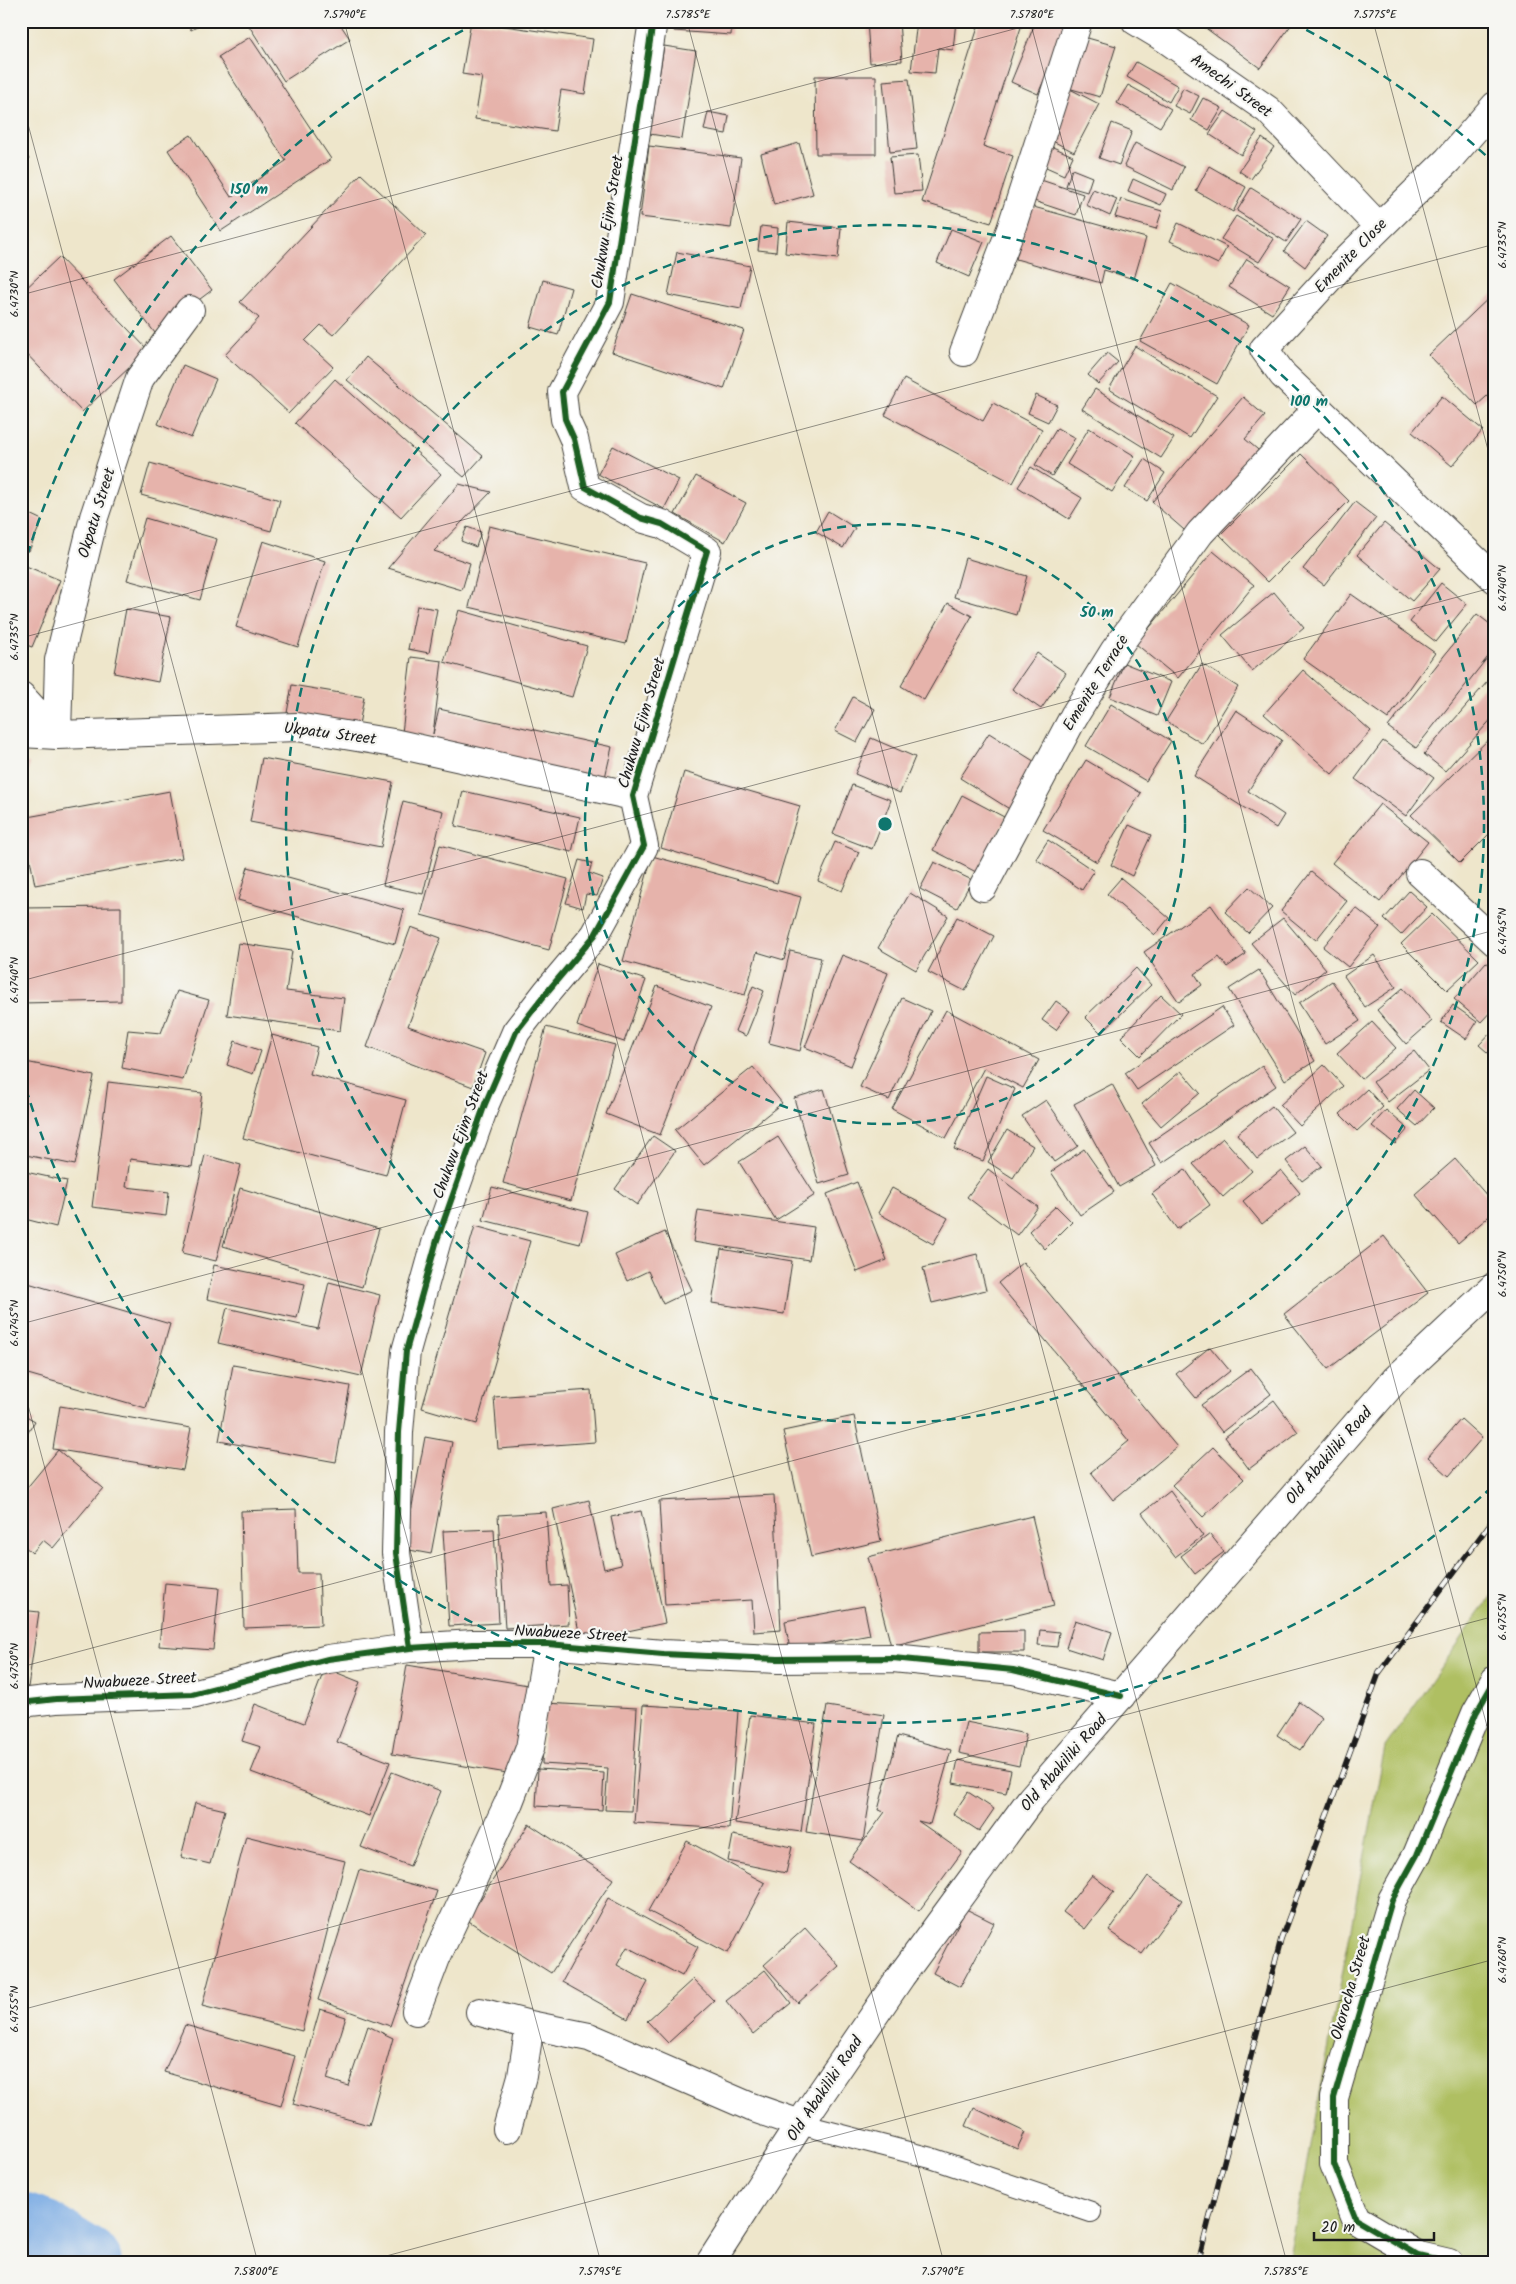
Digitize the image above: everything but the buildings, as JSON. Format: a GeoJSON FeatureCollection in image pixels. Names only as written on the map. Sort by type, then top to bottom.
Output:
{"type":"FeatureCollection","features":[{"type":"Feature","properties":{"kind":"street","name":"Chukwu Ejim Street"},"geometry":{"type":"LineString","coordinates":[[410,1648],[396,1553],[398,1432],[406,1351],[437,1240],[485,1104],[516,1032],[595,935],[644,846],[633,796],[707,551],[662,524],[641,518],[585,487],[574,439],[566,418],[562,392],[610,302],[653,21]]}},
{"type":"Feature","properties":{"kind":"street"},"geometry":{"type":"LineString","coordinates":[[964,352],[1012,229],[1078,21]]}},
{"type":"Feature","properties":{"kind":"street","name":"Amechi Street"},"geometry":{"type":"LineString","coordinates":[[1136,21],[1166,39],[1268,110],[1380,227]]}},
{"type":"Feature","properties":{"kind":"street","name":"Emenite Close"},"geometry":{"type":"LineString","coordinates":[[1318,408],[1283,375],[1264,349],[1343,263],[1448,160],[1495,106]]}},
{"type":"Feature","properties":{"kind":"street","name":"Okpatu Street"},"geometry":{"type":"LineString","coordinates":[[57,735],[59,660],[94,517],[140,378],[190,310]]}},
{"type":"Feature","properties":{"kind":"street"},"geometry":{"type":"LineString","coordinates":[[1318,408],[1495,578]]}},
{"type":"Feature","properties":{"kind":"street","name":"Emenite Terrace"},"geometry":{"type":"LineString","coordinates":[[983,887],[1074,716],[1115,650],[1200,533],[1318,408]]}},
{"type":"Feature","properties":{"kind":"street"},"geometry":{"type":"LineString","coordinates":[[21,696],[57,735]]}},
{"type":"Feature","properties":{"kind":"street","name":"Ukpatu Street"},"geometry":{"type":"LineString","coordinates":[[21,733],[57,735],[297,727],[393,743],[633,796]]}},
{"type":"Feature","properties":{"kind":"street"},"geometry":{"type":"LineString","coordinates":[[1420,874],[1495,942]]}},
{"type":"Feature","properties":{"kind":"street","name":"Old Abakiliki Road"},"geometry":{"type":"LineString","coordinates":[[710,2263],[800,2124],[901,1976],[1031,1799],[1395,1380],[1495,1286]]}},
{"type":"Feature","properties":{"kind":"street","name":"Nwabueze Street"},"geometry":{"type":"LineString","coordinates":[[21,1704],[56,1699],[192,1694],[328,1659],[410,1648],[473,1644],[548,1644],[663,1654],[778,1659],[893,1658],[1013,1670],[1121,1696]]}},
{"type":"Feature","properties":{"kind":"street"},"geometry":{"type":"LineString","coordinates":[[416,2011],[436,1958],[509,1802],[530,1748],[548,1644]]}},
{"type":"Feature","properties":{"kind":"street","name":"Okorocha Street"},"geometry":{"type":"LineString","coordinates":[[1449,2263],[1419,2256],[1356,2220],[1334,2164],[1334,2098],[1392,1900],[1417,1855],[1476,1713],[1495,1680]]}},
{"type":"Feature","properties":{"kind":"street"},"geometry":{"type":"LineString","coordinates":[[480,2012],[589,2037],[751,2106],[800,2124]]}},
{"type":"Feature","properties":{"kind":"street"},"geometry":{"type":"LineString","coordinates":[[506,2130],[522,2076],[530,2025]]}},
{"type":"Feature","properties":{"kind":"lane"},"geometry":{"type":"LineString","coordinates":[[800,2124],[931,2158],[1091,2212]]}},
{"type":"Feature","properties":{"kind":"green space"},"geometry":{"type":"Polygon","coordinates":[[[1495,1591],[1495,2263],[1288,2263],[1385,1747],[1495,1591]]]}},
{"type":"Feature","properties":{"kind":"waterway"},"geometry":{"type":"LineString","coordinates":[[21,2229],[42,2236],[86,2263]]}},
{"type":"Feature","properties":{"kind":"railway"},"geometry":{"type":"LineString","coordinates":[[1198,2263],[1281,1939],[1379,1673],[1495,1517]]}},
{"type":"Feature","properties":{"kind":"cycle path"},"geometry":{"type":"LineString","coordinates":[[410,1648],[396,1553],[399,1432],[406,1351],[437,1240],[485,1104],[516,1032],[595,935],[644,846],[633,796],[707,551],[662,524],[641,518],[585,487],[574,439],[565,419],[562,392],[610,302],[653,21]]}},
{"type":"Feature","properties":{"kind":"cycle path"},"geometry":{"type":"LineString","coordinates":[[21,1703],[56,1699],[192,1694],[328,1659],[410,1648],[473,1644],[548,1644],[663,1654],[778,1659],[893,1658],[1013,1670],[1121,1696]]}},
{"type":"Feature","properties":{"kind":"cycle path"},"geometry":{"type":"LineString","coordinates":[[1449,2263],[1419,2256],[1356,2219],[1334,2164],[1334,2098],[1392,1900],[1417,1855],[1476,1713],[1495,1680]]}}]}
